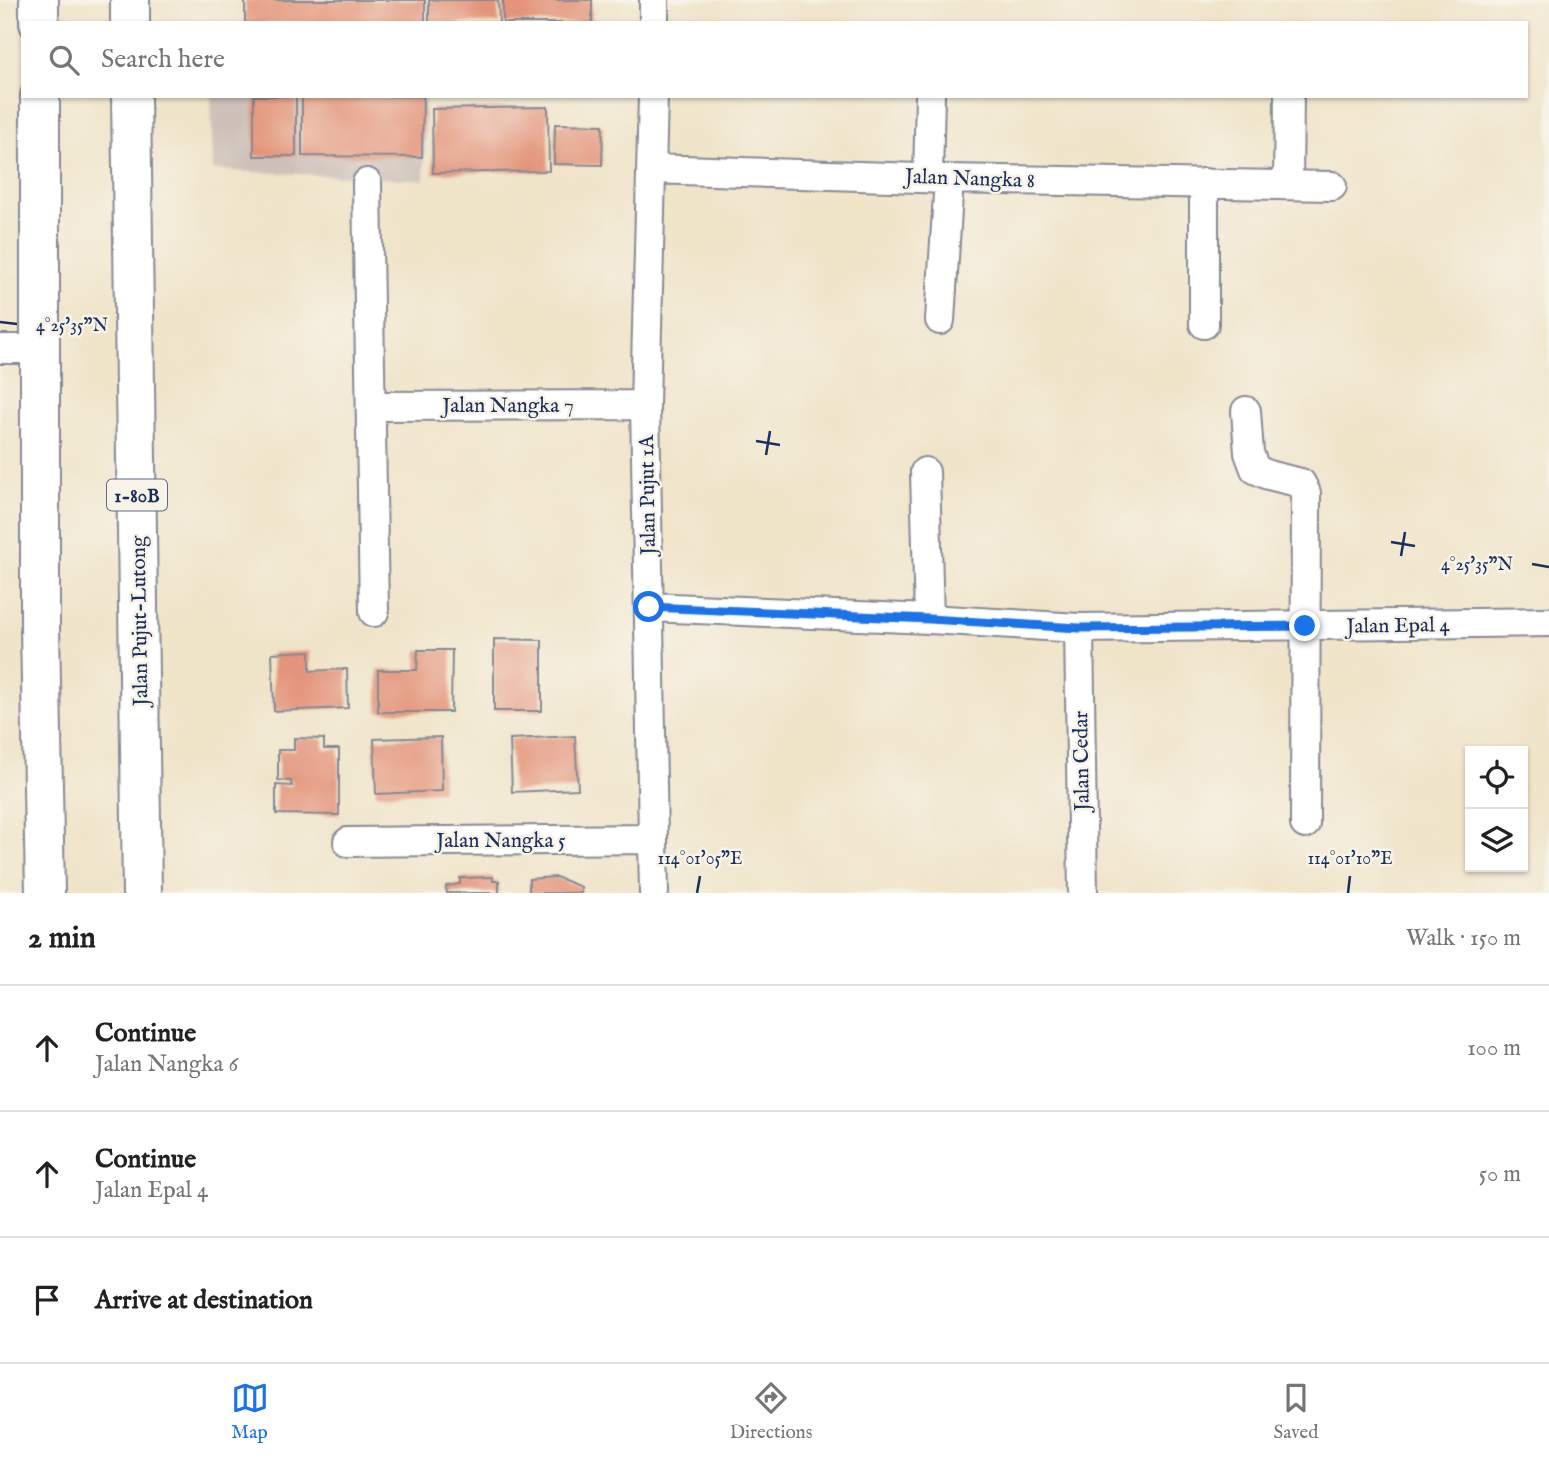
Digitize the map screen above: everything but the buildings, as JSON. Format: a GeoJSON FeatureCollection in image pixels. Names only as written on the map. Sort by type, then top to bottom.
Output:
{"type":"FeatureCollection","features":[{"type":"Feature","properties":{"kind":"highway"},"geometry":{"type":"LineString","coordinates":[[39,0],[39,21]]}},
{"type":"Feature","properties":{"kind":"highway"},"geometry":{"type":"LineString","coordinates":[[130,0],[130,21]]}},
{"type":"Feature","properties":{"kind":"highway"},"geometry":{"type":"LineString","coordinates":[[40,98],[40,628],[45,893]]}},
{"type":"Feature","properties":{"kind":"highway","name":"Jalan Pujut-Lutong"},"geometry":{"type":"LineString","coordinates":[[131,98],[142,893]]}},
{"type":"Feature","properties":{"kind":"street"},"geometry":{"type":"LineString","coordinates":[[654,0],[654,21]]}},
{"type":"Feature","properties":{"kind":"street","name":"Jalan Pujut 1A"},"geometry":{"type":"LineString","coordinates":[[653,98],[645,405],[654,893]]}},
{"type":"Feature","properties":{"kind":"street"},"geometry":{"type":"LineString","coordinates":[[930,98],[938,178],[940,320]]}},
{"type":"Feature","properties":{"kind":"street"},"geometry":{"type":"LineString","coordinates":[[1288,184],[1289,98]]}},
{"type":"Feature","properties":{"kind":"street","name":"Jalan Nangka 8"},"geometry":{"type":"LineString","coordinates":[[652,169],[1332,186]]}},
{"type":"Feature","properties":{"kind":"street"},"geometry":{"type":"LineString","coordinates":[[367,183],[374,612]]}},
{"type":"Feature","properties":{"kind":"street"},"geometry":{"type":"LineString","coordinates":[[1204,183],[1204,324]]}},
{"type":"Feature","properties":{"kind":"street"},"geometry":{"type":"LineString","coordinates":[[0,349],[40,348]]}},
{"type":"Feature","properties":{"kind":"street","name":"Jalan Nangka 7"},"geometry":{"type":"LineString","coordinates":[[371,406],[645,405]]}},
{"type":"Feature","properties":{"kind":"street"},"geometry":{"type":"LineString","coordinates":[[1246,411],[1249,453],[1255,469],[1301,483],[1306,493],[1305,824]]}},
{"type":"Feature","properties":{"kind":"street"},"geometry":{"type":"LineString","coordinates":[[925,472],[929,619]]}},
{"type":"Feature","properties":{"kind":"street","name":"Jalan Epal 4"},"geometry":{"type":"LineString","coordinates":[[649,607],[1079,628],[1549,622]]}},
{"type":"Feature","properties":{"kind":"street","name":"Jalan Cedar"},"geometry":{"type":"LineString","coordinates":[[1079,628],[1083,893]]}},
{"type":"Feature","properties":{"kind":"street","name":"Jalan Nangka 5"},"geometry":{"type":"LineString","coordinates":[[348,842],[653,839]]}},
{"type":"Feature","properties":{"kind":"shaded area"},"geometry":{"type":"Polygon","coordinates":[[[211,98],[425,98],[424,180],[213,170],[211,98]]]}},
{"type":"Feature","properties":{"kind":"route"},"geometry":{"type":"LineString","coordinates":[[649,607],[1079,628],[1305,626]]}}]}
